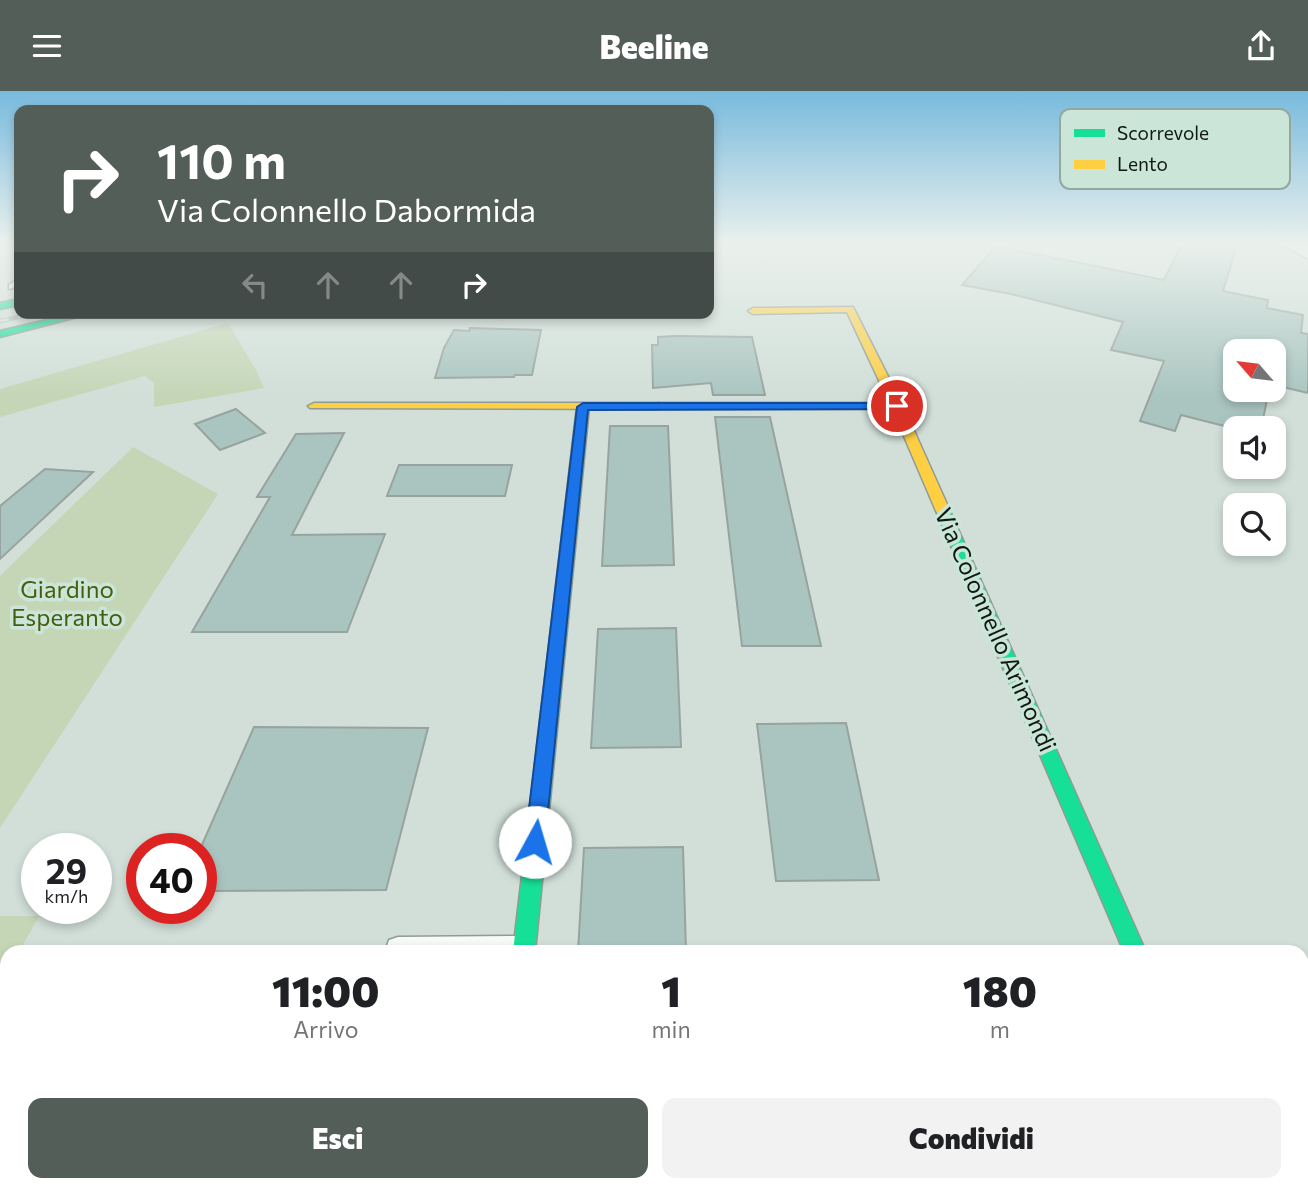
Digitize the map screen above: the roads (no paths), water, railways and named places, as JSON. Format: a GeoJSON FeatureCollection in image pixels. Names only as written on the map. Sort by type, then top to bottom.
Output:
{"type":"FeatureCollection","features":[{"type":"Feature","properties":{"kind":"street","name":"Via Colonnello Arimondi"},"geometry":{"type":"LineString","coordinates":[[753,311],[850,309],[897,406],[1132,945]]}},
{"type":"Feature","properties":{"kind":"street"},"geometry":{"type":"LineString","coordinates":[[0,334],[64,319]]}},
{"type":"Feature","properties":{"kind":"street"},"geometry":{"type":"LineString","coordinates":[[314,407],[897,406]]}},
{"type":"Feature","properties":{"kind":"street"},"geometry":{"type":"LineString","coordinates":[[525,945],[583,407]]}},
{"type":"Feature","properties":{"kind":"railway"},"geometry":{"type":"LineString","coordinates":[[0,321],[14,318]]}},
{"type":"Feature","properties":{"kind":"park label","name":"Giardino Esperanto"},"geometry":{"type":"Point","coordinates":[67,604]}}]}
